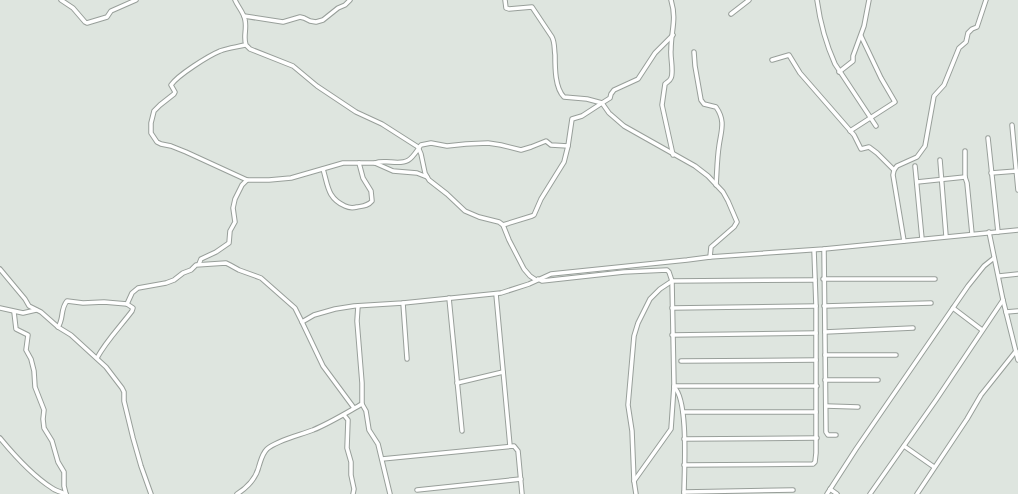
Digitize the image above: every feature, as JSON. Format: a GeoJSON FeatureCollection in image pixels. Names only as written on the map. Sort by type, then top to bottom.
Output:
{"type":"FeatureCollection","features":[{"type":"Feature","properties":{"kind":"street"},"geometry":{"type":"LineString","coordinates":[[61,0],[73,8],[82,21],[88,23],[107,17],[111,11],[136,0]]}},
{"type":"Feature","properties":{"kind":"street"},"geometry":{"type":"LineString","coordinates":[[235,0],[244,16],[246,26],[244,39],[245,45],[250,49],[293,66],[317,86],[356,112],[382,124],[419,148],[427,177]]}},
{"type":"Feature","properties":{"kind":"street"},"geometry":{"type":"LineString","coordinates":[[244,16],[283,22],[300,17],[316,22],[322,20],[350,0]]}},
{"type":"Feature","properties":{"kind":"street"},"geometry":{"type":"LineString","coordinates":[[505,0],[506,8],[509,9],[532,7],[555,41],[556,74],[561,94],[564,97],[587,99],[602,103],[609,113],[624,126],[695,166],[708,176],[716,185],[728,201],[737,222],[734,227],[711,247],[710,257]]}},
{"type":"Feature","properties":{"kind":"street"},"geometry":{"type":"LineString","coordinates":[[671,0],[674,16],[671,50],[672,75],[670,80],[665,84],[662,105],[674,154]]}},
{"type":"Feature","properties":{"kind":"street"},"geometry":{"type":"LineString","coordinates":[[730,14],[749,0]]}},
{"type":"Feature","properties":{"kind":"street"},"geometry":{"type":"LineString","coordinates":[[817,0],[819,13],[831,55],[839,72],[876,126]]}},
{"type":"Feature","properties":{"kind":"street"},"geometry":{"type":"LineString","coordinates":[[839,72],[853,61],[853,56],[861,36],[869,0]]}},
{"type":"Feature","properties":{"kind":"street"},"geometry":{"type":"LineString","coordinates":[[904,241],[893,175],[894,170],[896,166],[917,157],[925,146],[934,96],[944,85],[959,48],[966,41],[968,33],[977,27],[986,0]]}},
{"type":"Feature","properties":{"kind":"street"},"geometry":{"type":"LineString","coordinates":[[503,225],[534,215],[541,199],[564,162],[572,119],[582,116],[610,98],[614,90],[638,79],[655,53],[673,35]]}},
{"type":"Feature","properties":{"kind":"street"},"geometry":{"type":"LineString","coordinates":[[850,130],[895,102],[861,36]]}},
{"type":"Feature","properties":{"kind":"street"},"geometry":{"type":"LineString","coordinates":[[245,45],[220,51],[175,80],[171,85],[174,94],[156,109],[152,117],[151,133],[153,138],[158,143],[186,152],[247,180],[291,178],[343,163],[401,163],[416,154],[422,145],[431,143],[447,146],[466,144],[501,145],[521,150],[546,141],[552,145],[568,146]]}},
{"type":"Feature","properties":{"kind":"street"},"geometry":{"type":"LineString","coordinates":[[694,52],[701,100],[704,104],[716,107],[722,119],[723,128],[719,146],[716,185]]}},
{"type":"Feature","properties":{"kind":"street"},"geometry":{"type":"LineString","coordinates":[[772,60],[787,55],[790,56],[800,73],[854,135],[861,149],[869,147],[894,170]]}},
{"type":"Feature","properties":{"kind":"street"},"geometry":{"type":"LineString","coordinates":[[1012,125],[1018,190]]}},
{"type":"Feature","properties":{"kind":"street"},"geometry":{"type":"LineString","coordinates":[[988,138],[998,232]]}},
{"type":"Feature","properties":{"kind":"street"},"geometry":{"type":"LineString","coordinates":[[965,151],[965,177],[967,183],[972,234]]}},
{"type":"Feature","properties":{"kind":"street"},"geometry":{"type":"LineString","coordinates":[[940,160],[946,236]]}},
{"type":"Feature","properties":{"kind":"street"},"geometry":{"type":"LineString","coordinates":[[323,169],[330,192],[335,200],[349,208],[354,208],[365,206],[370,204],[372,201],[371,191],[363,178],[359,163]]}},
{"type":"Feature","properties":{"kind":"street"},"geometry":{"type":"LineString","coordinates":[[375,163],[393,171],[417,172],[427,177],[465,211],[479,217],[499,222],[503,225],[524,269],[530,276],[537,280],[542,281],[624,272],[667,270],[670,272],[672,281],[674,386],[671,429],[634,481]]}},
{"type":"Feature","properties":{"kind":"street"},"geometry":{"type":"LineString","coordinates":[[915,166],[922,239]]}},
{"type":"Feature","properties":{"kind":"street"},"geometry":{"type":"LineString","coordinates":[[991,174],[1017,171]]}},
{"type":"Feature","properties":{"kind":"street"},"geometry":{"type":"LineString","coordinates":[[917,182],[965,177]]}},
{"type":"Feature","properties":{"kind":"street"},"geometry":{"type":"LineString","coordinates":[[199,264],[201,259],[216,252],[229,243],[230,231],[235,222],[233,208],[235,200],[242,185],[247,180]]}},
{"type":"Feature","properties":{"kind":"street"},"geometry":{"type":"LineString","coordinates":[[302,322],[314,315],[335,309],[496,294],[511,291],[546,276],[557,273],[710,257],[814,250],[1018,230]]}},
{"type":"Feature","properties":{"kind":"street"},"geometry":{"type":"LineString","coordinates":[[989,232],[1003,300],[1018,360]]}},
{"type":"Feature","properties":{"kind":"street"},"geometry":{"type":"LineString","coordinates":[[824,249],[823,279],[826,434],[836,435]]}},
{"type":"Feature","properties":{"kind":"street"},"geometry":{"type":"LineString","coordinates":[[684,465],[813,464],[815,462],[816,306],[814,250]]}},
{"type":"Feature","properties":{"kind":"street"},"geometry":{"type":"LineString","coordinates":[[827,494],[856,449],[968,286],[984,266],[994,258]]}},
{"type":"Feature","properties":{"kind":"street"},"geometry":{"type":"LineString","coordinates":[[127,304],[132,293],[138,288],[174,280],[199,264],[226,263],[239,270],[261,278],[295,308],[323,366],[354,408]]}},
{"type":"Feature","properties":{"kind":"street"},"geometry":{"type":"LineString","coordinates":[[0,269],[30,306],[41,312],[71,335],[97,358],[123,390],[124,401],[133,438],[151,494]]}},
{"type":"Feature","properties":{"kind":"street"},"geometry":{"type":"LineString","coordinates":[[999,276],[1018,274]]}},
{"type":"Feature","properties":{"kind":"street"},"geometry":{"type":"LineString","coordinates":[[823,279],[935,279]]}},
{"type":"Feature","properties":{"kind":"street"},"geometry":{"type":"LineString","coordinates":[[636,494],[632,431],[628,400],[634,336],[638,322],[650,299],[660,289],[672,281],[815,280]]}},
{"type":"Feature","properties":{"kind":"street"},"geometry":{"type":"LineString","coordinates":[[496,294],[510,446]]}},
{"type":"Feature","properties":{"kind":"street"},"geometry":{"type":"LineString","coordinates":[[449,298],[462,431]]}},
{"type":"Feature","properties":{"kind":"street"},"geometry":{"type":"LineString","coordinates":[[870,494],[936,400],[1003,300]]}},
{"type":"Feature","properties":{"kind":"street"},"geometry":{"type":"LineString","coordinates":[[58,326],[61,323],[63,307],[68,301],[83,303],[104,302],[127,304],[133,308],[114,335],[106,343],[97,358]]}},
{"type":"Feature","properties":{"kind":"street"},"geometry":{"type":"LineString","coordinates":[[403,303],[407,359]]}},
{"type":"Feature","properties":{"kind":"street"},"geometry":{"type":"LineString","coordinates":[[824,306],[931,303]]}},
{"type":"Feature","properties":{"kind":"street"},"geometry":{"type":"LineString","coordinates":[[358,306],[357,321],[362,383],[362,404],[366,411],[369,430],[378,444],[390,494]]}},
{"type":"Feature","properties":{"kind":"street"},"geometry":{"type":"LineString","coordinates":[[672,308],[816,306]]}},
{"type":"Feature","properties":{"kind":"street"},"geometry":{"type":"LineString","coordinates":[[0,308],[23,313],[36,310]]}},
{"type":"Feature","properties":{"kind":"street"},"geometry":{"type":"LineString","coordinates":[[953,308],[982,330]]}},
{"type":"Feature","properties":{"kind":"street"},"geometry":{"type":"LineString","coordinates":[[1006,312],[1018,311]]}},
{"type":"Feature","properties":{"kind":"street"},"geometry":{"type":"LineString","coordinates":[[14,312],[15,329],[28,335],[26,350],[31,359],[34,371],[35,388],[44,410],[44,428],[52,441],[58,462],[64,472],[64,486],[66,494]]}},
{"type":"Feature","properties":{"kind":"street"},"geometry":{"type":"LineString","coordinates":[[825,332],[913,328]]}},
{"type":"Feature","properties":{"kind":"street"},"geometry":{"type":"LineString","coordinates":[[672,335],[816,333]]}},
{"type":"Feature","properties":{"kind":"street"},"geometry":{"type":"LineString","coordinates":[[917,494],[967,419],[981,395],[1016,351]]}},
{"type":"Feature","properties":{"kind":"street"},"geometry":{"type":"LineString","coordinates":[[825,355],[896,354]]}},
{"type":"Feature","properties":{"kind":"street"},"geometry":{"type":"LineString","coordinates":[[681,361],[816,360]]}},
{"type":"Feature","properties":{"kind":"street"},"geometry":{"type":"LineString","coordinates":[[457,383],[503,372]]}},
{"type":"Feature","properties":{"kind":"street"},"geometry":{"type":"LineString","coordinates":[[825,380],[878,380]]}},
{"type":"Feature","properties":{"kind":"street"},"geometry":{"type":"LineString","coordinates":[[674,386],[816,386]]}},
{"type":"Feature","properties":{"kind":"street"},"geometry":{"type":"LineString","coordinates":[[674,386],[679,394],[684,412],[684,493],[793,490]]}},
{"type":"Feature","properties":{"kind":"street"},"geometry":{"type":"LineString","coordinates":[[237,494],[248,486],[256,477],[262,458],[268,449],[280,442],[313,430],[344,415],[362,404]]}},
{"type":"Feature","properties":{"kind":"street"},"geometry":{"type":"LineString","coordinates":[[826,406],[858,407]]}},
{"type":"Feature","properties":{"kind":"street"},"geometry":{"type":"LineString","coordinates":[[684,412],[816,412]]}},
{"type":"Feature","properties":{"kind":"street"},"geometry":{"type":"LineString","coordinates":[[344,415],[348,420],[347,448],[351,462],[351,475],[354,489],[353,494]]}},
{"type":"Feature","properties":{"kind":"street"},"geometry":{"type":"LineString","coordinates":[[0,438],[37,476],[50,487],[66,494]]}},
{"type":"Feature","properties":{"kind":"street"},"geometry":{"type":"LineString","coordinates":[[684,439],[816,438]]}},
{"type":"Feature","properties":{"kind":"street"},"geometry":{"type":"LineString","coordinates":[[382,459],[514,446],[518,451],[522,494]]}},
{"type":"Feature","properties":{"kind":"street"},"geometry":{"type":"LineString","coordinates":[[904,446],[934,467]]}},
{"type":"Feature","properties":{"kind":"street"},"geometry":{"type":"LineString","coordinates":[[417,490],[521,479]]}},
{"type":"Feature","properties":{"kind":"street"},"geometry":{"type":"LineString","coordinates":[[830,489],[837,494]]}}]}
